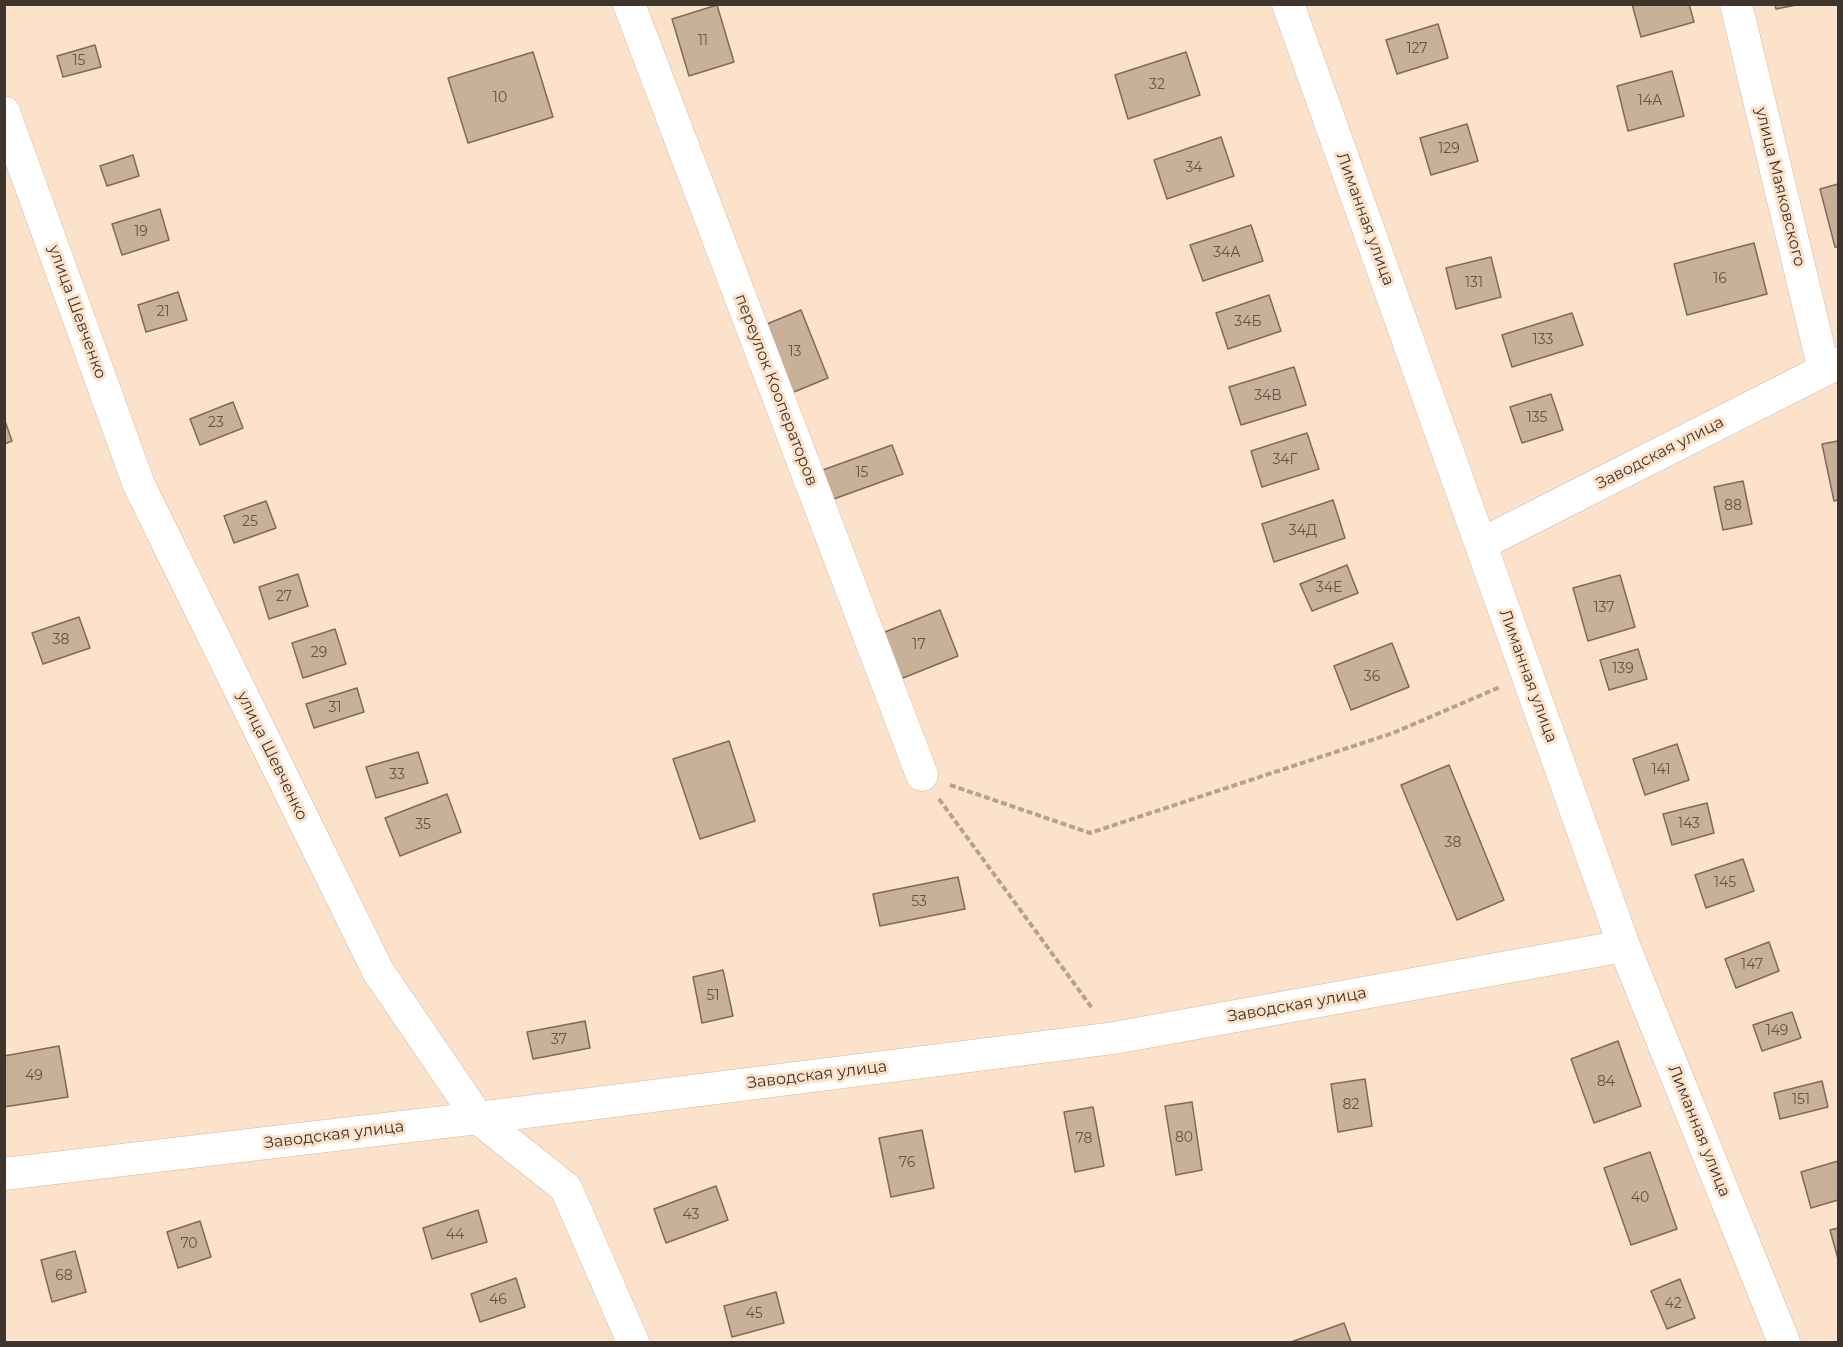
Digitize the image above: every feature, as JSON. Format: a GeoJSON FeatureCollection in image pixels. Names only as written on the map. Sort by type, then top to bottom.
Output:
{"type":"FeatureCollection","features":[{"type":"Feature","properties":{"kind":"street","name":"переулок Кооператоров"},"geometry":{"type":"LineString","coordinates":[[629,4],[922,776]]}},
{"type":"Feature","properties":{"kind":"street","name":"Лиманная улица"},"geometry":{"type":"LineString","coordinates":[[1288,4],[1624,946],[1784,1342]]}},
{"type":"Feature","properties":{"kind":"street","name":"улица Маяковского"},"geometry":{"type":"LineString","coordinates":[[1736,4],[1831,367]]}},
{"type":"Feature","properties":{"kind":"street","name":"улица Шевченко"},"geometry":{"type":"LineString","coordinates":[[4,112],[139,485],[378,971],[478,1118],[566,1188],[633,1342]]}},
{"type":"Feature","properties":{"kind":"street","name":"Заводская улица"},"geometry":{"type":"LineString","coordinates":[[1481,544],[1831,367]]}},
{"type":"Feature","properties":{"kind":"street","name":"Заводская улица"},"geometry":{"type":"LineString","coordinates":[[4,1174],[478,1118],[1114,1038],[1624,946]]}},
{"type":"Feature","properties":{"kind":"path"},"geometry":{"type":"LineString","coordinates":[[922,776],[1090,833],[1393,733],[1528,675]]}},
{"type":"Feature","properties":{"kind":"path"},"geometry":{"type":"LineString","coordinates":[[922,776],[1114,1038]]}},
{"type":"Feature","properties":{"kind":"building"},"geometry":{"type":"Polygon","coordinates":[[[1632,4],[1689,4],[1694,22],[1641,37],[1632,4]]]}},
{"type":"Feature","properties":{"kind":"building"},"geometry":{"type":"Polygon","coordinates":[[[1775,4],[1801,4],[1776,9],[1775,4]]]}},
{"type":"Feature","properties":{"kind":"building"},"geometry":{"type":"Polygon","coordinates":[[[717,5],[734,62],[689,76],[672,19],[717,5]]]}},
{"type":"Feature","properties":{"kind":"building"},"geometry":{"type":"Polygon","coordinates":[[[1438,24],[1448,58],[1397,74],[1386,40],[1438,24]]]}},
{"type":"Feature","properties":{"kind":"building"},"geometry":{"type":"Polygon","coordinates":[[[95,45],[101,67],[63,77],[57,56],[95,45]]]}},
{"type":"Feature","properties":{"kind":"building"},"geometry":{"type":"Polygon","coordinates":[[[533,52],[553,117],[468,143],[448,78],[533,52]]]}},
{"type":"Feature","properties":{"kind":"building"},"geometry":{"type":"Polygon","coordinates":[[[1186,52],[1200,95],[1128,119],[1115,75],[1186,52]]]}},
{"type":"Feature","properties":{"kind":"building"},"geometry":{"type":"Polygon","coordinates":[[[1672,71],[1684,116],[1628,131],[1617,86],[1672,71]]]}},
{"type":"Feature","properties":{"kind":"building"},"geometry":{"type":"Polygon","coordinates":[[[1467,124],[1478,161],[1431,175],[1420,138],[1467,124]]]}},
{"type":"Feature","properties":{"kind":"building"},"geometry":{"type":"Polygon","coordinates":[[[1221,137],[1234,176],[1167,199],[1154,160],[1221,137]]]}},
{"type":"Feature","properties":{"kind":"building"},"geometry":{"type":"Polygon","coordinates":[[[133,155],[139,176],[107,186],[100,166],[133,155]]]}},
{"type":"Feature","properties":{"kind":"building"},"geometry":{"type":"Polygon","coordinates":[[[1838,184],[1838,247],[1835,247],[1820,189],[1838,184]]]}},
{"type":"Feature","properties":{"kind":"building"},"geometry":{"type":"Polygon","coordinates":[[[160,209],[169,240],[122,255],[112,224],[160,209]]]}},
{"type":"Feature","properties":{"kind":"building"},"geometry":{"type":"Polygon","coordinates":[[[1251,225],[1263,261],[1203,281],[1190,245],[1251,225]]]}},
{"type":"Feature","properties":{"kind":"building"},"geometry":{"type":"Polygon","coordinates":[[[1754,243],[1767,294],[1687,315],[1674,264],[1754,243]]]}},
{"type":"Feature","properties":{"kind":"building"},"geometry":{"type":"Polygon","coordinates":[[[1491,257],[1501,297],[1456,309],[1446,268],[1491,257]]]}},
{"type":"Feature","properties":{"kind":"building"},"geometry":{"type":"Polygon","coordinates":[[[178,292],[187,320],[146,332],[138,305],[178,292]]]}},
{"type":"Feature","properties":{"kind":"building"},"geometry":{"type":"Polygon","coordinates":[[[1269,295],[1281,331],[1228,349],[1216,313],[1269,295]]]}},
{"type":"Feature","properties":{"kind":"building"},"geometry":{"type":"Polygon","coordinates":[[[801,310],[828,378],[789,394],[762,326],[801,310]]]}},
{"type":"Feature","properties":{"kind":"building"},"geometry":{"type":"Polygon","coordinates":[[[1572,313],[1583,345],[1512,367],[1502,335],[1572,313]]]}},
{"type":"Feature","properties":{"kind":"building"},"geometry":{"type":"Polygon","coordinates":[[[1294,367],[1306,405],[1241,425],[1229,387],[1294,367]]]}},
{"type":"Feature","properties":{"kind":"building"},"geometry":{"type":"Polygon","coordinates":[[[1551,394],[1563,430],[1522,443],[1510,407],[1551,394]]]}},
{"type":"Feature","properties":{"kind":"building"},"geometry":{"type":"Polygon","coordinates":[[[233,402],[243,428],[200,445],[190,419],[233,402]]]}},
{"type":"Feature","properties":{"kind":"building"},"geometry":{"type":"Polygon","coordinates":[[[4,418],[12,441],[4,444],[4,418]]]}},
{"type":"Feature","properties":{"kind":"building"},"geometry":{"type":"Polygon","coordinates":[[[1307,433],[1319,469],[1262,487],[1251,451],[1307,433]]]}},
{"type":"Feature","properties":{"kind":"building"},"geometry":{"type":"Polygon","coordinates":[[[1838,441],[1838,500],[1834,501],[1822,444],[1838,441]]]}},
{"type":"Feature","properties":{"kind":"building"},"geometry":{"type":"Polygon","coordinates":[[[892,445],[903,474],[831,500],[820,471],[892,445]]]}},
{"type":"Feature","properties":{"kind":"building"},"geometry":{"type":"Polygon","coordinates":[[[1743,481],[1752,524],[1723,530],[1714,487],[1743,481]]]}},
{"type":"Feature","properties":{"kind":"building"},"geometry":{"type":"Polygon","coordinates":[[[1333,500],[1345,538],[1274,562],[1262,524],[1333,500]]]}},
{"type":"Feature","properties":{"kind":"building"},"geometry":{"type":"Polygon","coordinates":[[[266,501],[276,528],[234,543],[224,516],[266,501]]]}},
{"type":"Feature","properties":{"kind":"building"},"geometry":{"type":"Polygon","coordinates":[[[1347,565],[1358,593],[1312,611],[1300,584],[1347,565]]]}},
{"type":"Feature","properties":{"kind":"building"},"geometry":{"type":"Polygon","coordinates":[[[298,574],[308,606],[269,619],[259,587],[298,574]]]}},
{"type":"Feature","properties":{"kind":"building"},"geometry":{"type":"Polygon","coordinates":[[[1620,575],[1635,627],[1588,641],[1573,588],[1620,575]]]}},
{"type":"Feature","properties":{"kind":"building"},"geometry":{"type":"Polygon","coordinates":[[[940,610],[958,656],[898,680],[880,634],[940,610]]]}},
{"type":"Feature","properties":{"kind":"building"},"geometry":{"type":"Polygon","coordinates":[[[79,617],[90,648],[43,664],[32,633],[79,617]]]}},
{"type":"Feature","properties":{"kind":"building"},"geometry":{"type":"Polygon","coordinates":[[[335,629],[346,664],[303,678],[292,643],[335,629]]]}},
{"type":"Feature","properties":{"kind":"building"},"geometry":{"type":"Polygon","coordinates":[[[1392,643],[1409,687],[1351,710],[1334,666],[1392,643]]]}},
{"type":"Feature","properties":{"kind":"building"},"geometry":{"type":"Polygon","coordinates":[[[1638,649],[1647,679],[1609,690],[1600,660],[1638,649]]]}},
{"type":"Feature","properties":{"kind":"building"},"geometry":{"type":"Polygon","coordinates":[[[357,688],[364,712],[314,728],[306,704],[357,688]]]}},
{"type":"Feature","properties":{"kind":"building"},"geometry":{"type":"Polygon","coordinates":[[[729,741],[755,821],[700,839],[673,759],[729,741]]]}},
{"type":"Feature","properties":{"kind":"building"},"geometry":{"type":"Polygon","coordinates":[[[1677,744],[1689,780],[1645,795],[1633,759],[1677,744]]]}},
{"type":"Feature","properties":{"kind":"building"},"geometry":{"type":"Polygon","coordinates":[[[418,752],[428,783],[376,798],[366,767],[418,752]]]}},
{"type":"Feature","properties":{"kind":"building"},"geometry":{"type":"Polygon","coordinates":[[[1449,765],[1504,900],[1457,920],[1401,785],[1449,765]]]}},
{"type":"Feature","properties":{"kind":"building"},"geometry":{"type":"Polygon","coordinates":[[[447,794],[461,832],[400,856],[385,818],[447,794]]]}},
{"type":"Feature","properties":{"kind":"building"},"geometry":{"type":"Polygon","coordinates":[[[1707,803],[1714,833],[1672,845],[1663,814],[1707,803]]]}},
{"type":"Feature","properties":{"kind":"building"},"geometry":{"type":"Polygon","coordinates":[[[1743,859],[1754,891],[1706,908],[1695,875],[1743,859]]]}},
{"type":"Feature","properties":{"kind":"building"},"geometry":{"type":"Polygon","coordinates":[[[958,877],[965,909],[880,926],[873,894],[958,877]]]}},
{"type":"Feature","properties":{"kind":"building"},"geometry":{"type":"Polygon","coordinates":[[[1769,942],[1779,971],[1736,988],[1725,959],[1769,942]]]}},
{"type":"Feature","properties":{"kind":"building"},"geometry":{"type":"Polygon","coordinates":[[[723,970],[733,1016],[702,1023],[693,977],[723,970]]]}},
{"type":"Feature","properties":{"kind":"building"},"geometry":{"type":"Polygon","coordinates":[[[1792,1012],[1801,1038],[1762,1051],[1753,1025],[1792,1012]]]}},
{"type":"Feature","properties":{"kind":"building"},"geometry":{"type":"Polygon","coordinates":[[[585,1021],[590,1048],[533,1059],[527,1032],[585,1021]]]}},
{"type":"Feature","properties":{"kind":"building"},"geometry":{"type":"Polygon","coordinates":[[[1618,1041],[1641,1106],[1594,1123],[1571,1059],[1618,1041]]]}},
{"type":"Feature","properties":{"kind":"building"},"geometry":{"type":"Polygon","coordinates":[[[59,1046],[68,1097],[4,1107],[4,1056],[59,1046]]]}},
{"type":"Feature","properties":{"kind":"building"},"geometry":{"type":"Polygon","coordinates":[[[1365,1079],[1372,1126],[1338,1132],[1331,1084],[1365,1079]]]}},
{"type":"Feature","properties":{"kind":"building"},"geometry":{"type":"Polygon","coordinates":[[[1822,1081],[1828,1107],[1780,1119],[1774,1093],[1822,1081]]]}},
{"type":"Feature","properties":{"kind":"building"},"geometry":{"type":"Polygon","coordinates":[[[1192,1102],[1202,1170],[1176,1175],[1165,1106],[1192,1102]]]}},
{"type":"Feature","properties":{"kind":"building"},"geometry":{"type":"Polygon","coordinates":[[[1093,1107],[1104,1166],[1075,1172],[1064,1112],[1093,1107]]]}},
{"type":"Feature","properties":{"kind":"building"},"geometry":{"type":"Polygon","coordinates":[[[922,1130],[934,1188],[891,1197],[879,1138],[922,1130]]]}},
{"type":"Feature","properties":{"kind":"building"},"geometry":{"type":"Polygon","coordinates":[[[1650,1152],[1677,1229],[1631,1245],[1604,1168],[1650,1152]]]}},
{"type":"Feature","properties":{"kind":"building"},"geometry":{"type":"Polygon","coordinates":[[[1838,1161],[1838,1200],[1811,1208],[1801,1172],[1838,1161]]]}},
{"type":"Feature","properties":{"kind":"building"},"geometry":{"type":"Polygon","coordinates":[[[716,1186],[728,1220],[666,1243],[654,1209],[716,1186]]]}},
{"type":"Feature","properties":{"kind":"building"},"geometry":{"type":"Polygon","coordinates":[[[478,1210],[487,1242],[432,1259],[423,1228],[478,1210]]]}},
{"type":"Feature","properties":{"kind":"building"},"geometry":{"type":"Polygon","coordinates":[[[200,1221],[211,1257],[178,1268],[167,1232],[200,1221]]]}},
{"type":"Feature","properties":{"kind":"building"},"geometry":{"type":"Polygon","coordinates":[[[1838,1228],[1838,1259],[1830,1230],[1838,1228]]]}},
{"type":"Feature","properties":{"kind":"building"},"geometry":{"type":"Polygon","coordinates":[[[75,1251],[86,1292],[52,1302],[41,1260],[75,1251]]]}},
{"type":"Feature","properties":{"kind":"building"},"geometry":{"type":"Polygon","coordinates":[[[516,1278],[525,1307],[480,1322],[471,1294],[516,1278]]]}},
{"type":"Feature","properties":{"kind":"building"},"geometry":{"type":"Polygon","coordinates":[[[1680,1279],[1695,1318],[1667,1329],[1651,1291],[1680,1279]]]}},
{"type":"Feature","properties":{"kind":"building"},"geometry":{"type":"Polygon","coordinates":[[[776,1292],[784,1323],[732,1337],[724,1306],[776,1292]]]}},
{"type":"Feature","properties":{"kind":"building"},"geometry":{"type":"Polygon","coordinates":[[[1344,1323],[1351,1342],[1291,1342],[1344,1323]]]}}]}
